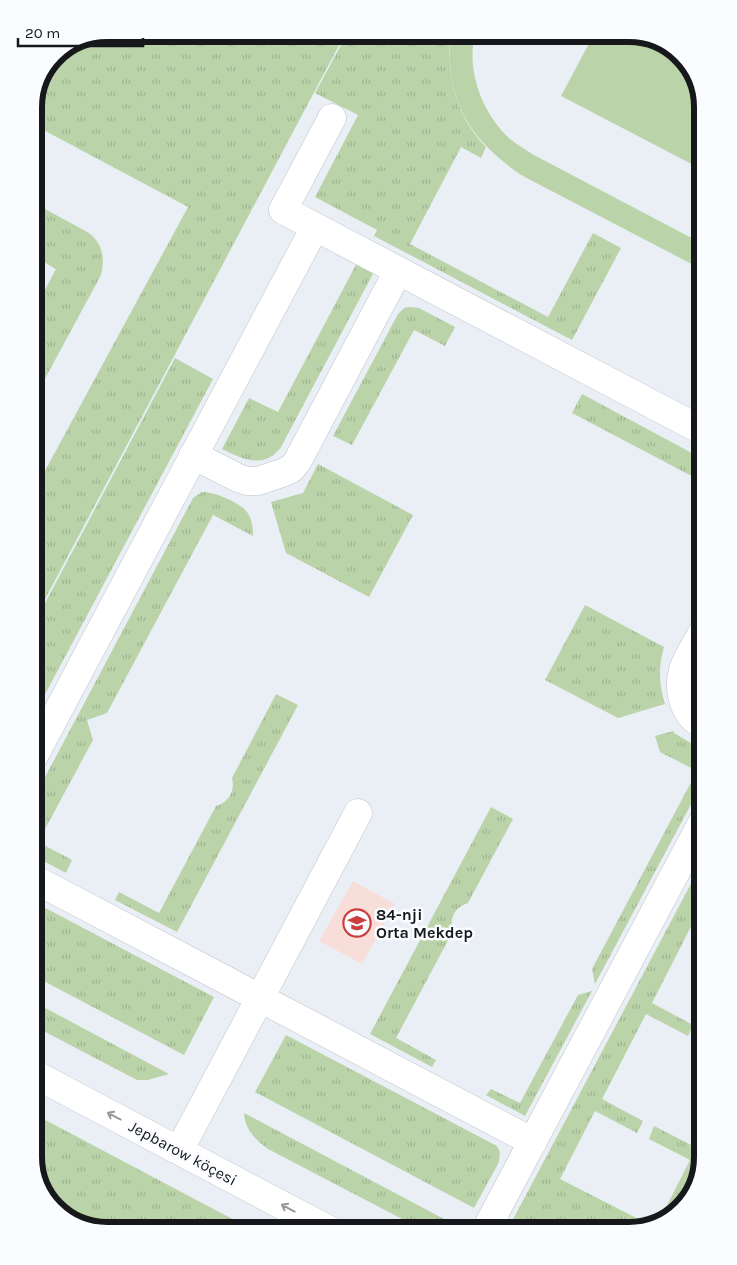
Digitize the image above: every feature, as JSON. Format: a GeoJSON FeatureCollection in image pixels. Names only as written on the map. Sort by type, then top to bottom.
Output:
{"type":"FeatureCollection","features":[{"type":"Feature","properties":{"kind":"street"},"geometry":{"type":"LineString","coordinates":[[332,118],[283,210],[694,426]]}},
{"type":"Feature","properties":{"kind":"street"},"geometry":{"type":"LineString","coordinates":[[42,740],[315,227]]}},
{"type":"Feature","properties":{"kind":"street"},"geometry":{"type":"LineString","coordinates":[[193,455],[247,481],[258,481],[291,469],[297,462],[398,271]]}},
{"type":"Feature","properties":{"kind":"street"},"geometry":{"type":"LineString","coordinates":[[694,649],[684,668],[681,682],[682,699],[688,712],[694,717]]}},
{"type":"Feature","properties":{"kind":"street"},"geometry":{"type":"LineString","coordinates":[[179,1151],[358,813]]}},
{"type":"Feature","properties":{"kind":"street"},"geometry":{"type":"LineString","coordinates":[[490,1222],[694,838]]}},
{"type":"Feature","properties":{"kind":"street"},"geometry":{"type":"LineString","coordinates":[[42,883],[532,1142]]}},
{"type":"Feature","properties":{"kind":"street","name":"Jepbarow köçesi"},"geometry":{"type":"LineString","coordinates":[[42,1078],[314,1222]]}},
{"type":"Feature","properties":{"kind":"shaded area","name":"84-nji Orta Mekdep"},"geometry":{"type":"Polygon","coordinates":[[[353,881],[395,904],[362,964],[319,941],[353,881]]]}},
{"type":"Feature","properties":{"kind":"green space"},"geometry":{"type":"Polygon","coordinates":[[[108,42],[341,42],[43,604],[43,475],[188,207],[43,130],[45,91],[49,79],[56,68],[75,51],[87,46],[108,42]]]}},
{"type":"Feature","properties":{"kind":"green space"},"geometry":{"type":"Polygon","coordinates":[[[342,42],[449,43],[450,65],[455,95],[467,122],[486,147],[481,158],[461,147],[410,244],[548,317],[593,233],[621,248],[572,340],[374,236],[377,230],[315,197],[358,115],[315,93],[342,42]]]}},
{"type":"Feature","properties":{"kind":"green space"},"geometry":{"type":"Polygon","coordinates":[[[450,43],[474,43],[473,62],[479,91],[491,117],[500,129],[510,139],[532,154],[694,239],[694,265],[521,175],[502,161],[474,131],[464,115],[456,98],[450,58],[450,43]]]}},
{"type":"Feature","properties":{"kind":"green space"},"geometry":{"type":"Polygon","coordinates":[[[589,43],[642,44],[666,53],[684,71],[693,95],[694,165],[561,96],[589,43]]]}},
{"type":"Feature","properties":{"kind":"green space"},"geometry":{"type":"Polygon","coordinates":[[[43,208],[94,237],[102,252],[103,263],[101,275],[43,383],[43,294],[56,269],[43,261],[43,208]]]}},
{"type":"Feature","properties":{"kind":"green space"},"geometry":{"type":"Polygon","coordinates":[[[358,261],[375,270],[281,447],[274,454],[260,460],[245,459],[222,449],[249,398],[278,412],[358,261]]]}},
{"type":"Feature","properties":{"kind":"green space"},"geometry":{"type":"Polygon","coordinates":[[[404,308],[419,308],[455,327],[445,346],[414,330],[352,445],[333,436],[398,314],[404,308]]]}},
{"type":"Feature","properties":{"kind":"green space"},"geometry":{"type":"Polygon","coordinates":[[[175,358],[213,379],[42,699],[43,608],[175,358]]]}},
{"type":"Feature","properties":{"kind":"green space"},"geometry":{"type":"Polygon","coordinates":[[[582,394],[694,454],[694,477],[572,413],[582,394]]]}},
{"type":"Feature","properties":{"kind":"green space"},"geometry":{"type":"Polygon","coordinates":[[[318,464],[413,515],[369,597],[286,553],[271,502],[303,493],[318,464]]]}},
{"type":"Feature","properties":{"kind":"green space"},"geometry":{"type":"Polygon","coordinates":[[[202,492],[207,492],[232,501],[248,513],[253,528],[253,536],[213,515],[107,713],[87,720],[93,740],[42,834],[42,782],[193,498],[202,492]]]}},
{"type":"Feature","properties":{"kind":"green space"},"geometry":{"type":"Polygon","coordinates":[[[585,605],[664,647],[660,676],[665,704],[618,718],[545,680],[585,605]]]}},
{"type":"Feature","properties":{"kind":"green space"},"geometry":{"type":"Polygon","coordinates":[[[276,694],[298,705],[177,932],[115,900],[119,892],[159,913],[216,806],[225,801],[230,795],[233,787],[232,778],[276,694]]]}},
{"type":"Feature","properties":{"kind":"green space"},"geometry":{"type":"Polygon","coordinates":[[[673,731],[694,745],[694,769],[660,752],[655,736],[673,731]]]}},
{"type":"Feature","properties":{"kind":"green space"},"geometry":{"type":"Polygon","coordinates":[[[694,777],[694,799],[595,984],[592,969],[694,777]]]}},
{"type":"Feature","properties":{"kind":"green space"},"geometry":{"type":"Polygon","coordinates":[[[491,807],[513,819],[468,903],[456,910],[452,922],[453,931],[396,1038],[436,1060],[432,1067],[370,1034],[491,807]]]}},
{"type":"Feature","properties":{"kind":"green space"},"geometry":{"type":"Polygon","coordinates":[[[42,844],[72,860],[66,873],[42,860],[42,844]]]}},
{"type":"Feature","properties":{"kind":"green space"},"geometry":{"type":"Polygon","coordinates":[[[694,878],[694,921],[652,1003],[693,1025],[688,1036],[646,1014],[602,1099],[643,1121],[637,1133],[595,1111],[560,1179],[642,1221],[512,1222],[694,878]]]}},
{"type":"Feature","properties":{"kind":"green space"},"geometry":{"type":"Polygon","coordinates":[[[42,906],[214,997],[184,1055],[42,980],[42,906]]]}},
{"type":"Feature","properties":{"kind":"green space"},"geometry":{"type":"Polygon","coordinates":[[[592,991],[525,1116],[486,1095],[491,1089],[520,1103],[578,995],[592,991]]]}},
{"type":"Feature","properties":{"kind":"green space"},"geometry":{"type":"Polygon","coordinates":[[[42,1006],[169,1074],[148,1080],[137,1080],[42,1030],[42,1006]]]}},
{"type":"Feature","properties":{"kind":"green space"},"geometry":{"type":"Polygon","coordinates":[[[286,1035],[497,1146],[500,1152],[499,1162],[474,1208],[255,1092],[286,1035]]]}},
{"type":"Feature","properties":{"kind":"green space"},"geometry":{"type":"Polygon","coordinates":[[[244,1113],[450,1222],[408,1222],[268,1149],[252,1134],[244,1113]]]}},
{"type":"Feature","properties":{"kind":"green space"},"geometry":{"type":"Polygon","coordinates":[[[42,1118],[238,1222],[103,1222],[87,1219],[71,1212],[53,1194],[46,1178],[42,1157],[42,1118]]]}},
{"type":"Feature","properties":{"kind":"green space"},"geometry":{"type":"Polygon","coordinates":[[[654,1126],[694,1146],[694,1166],[688,1186],[684,1194],[663,1214],[690,1160],[649,1139],[654,1126]]]}},
{"type":"Feature","properties":{"kind":"place","name":"84-nji Orta Mekdep"},"geometry":{"type":"Point","coordinates":[357,923]}}]}
